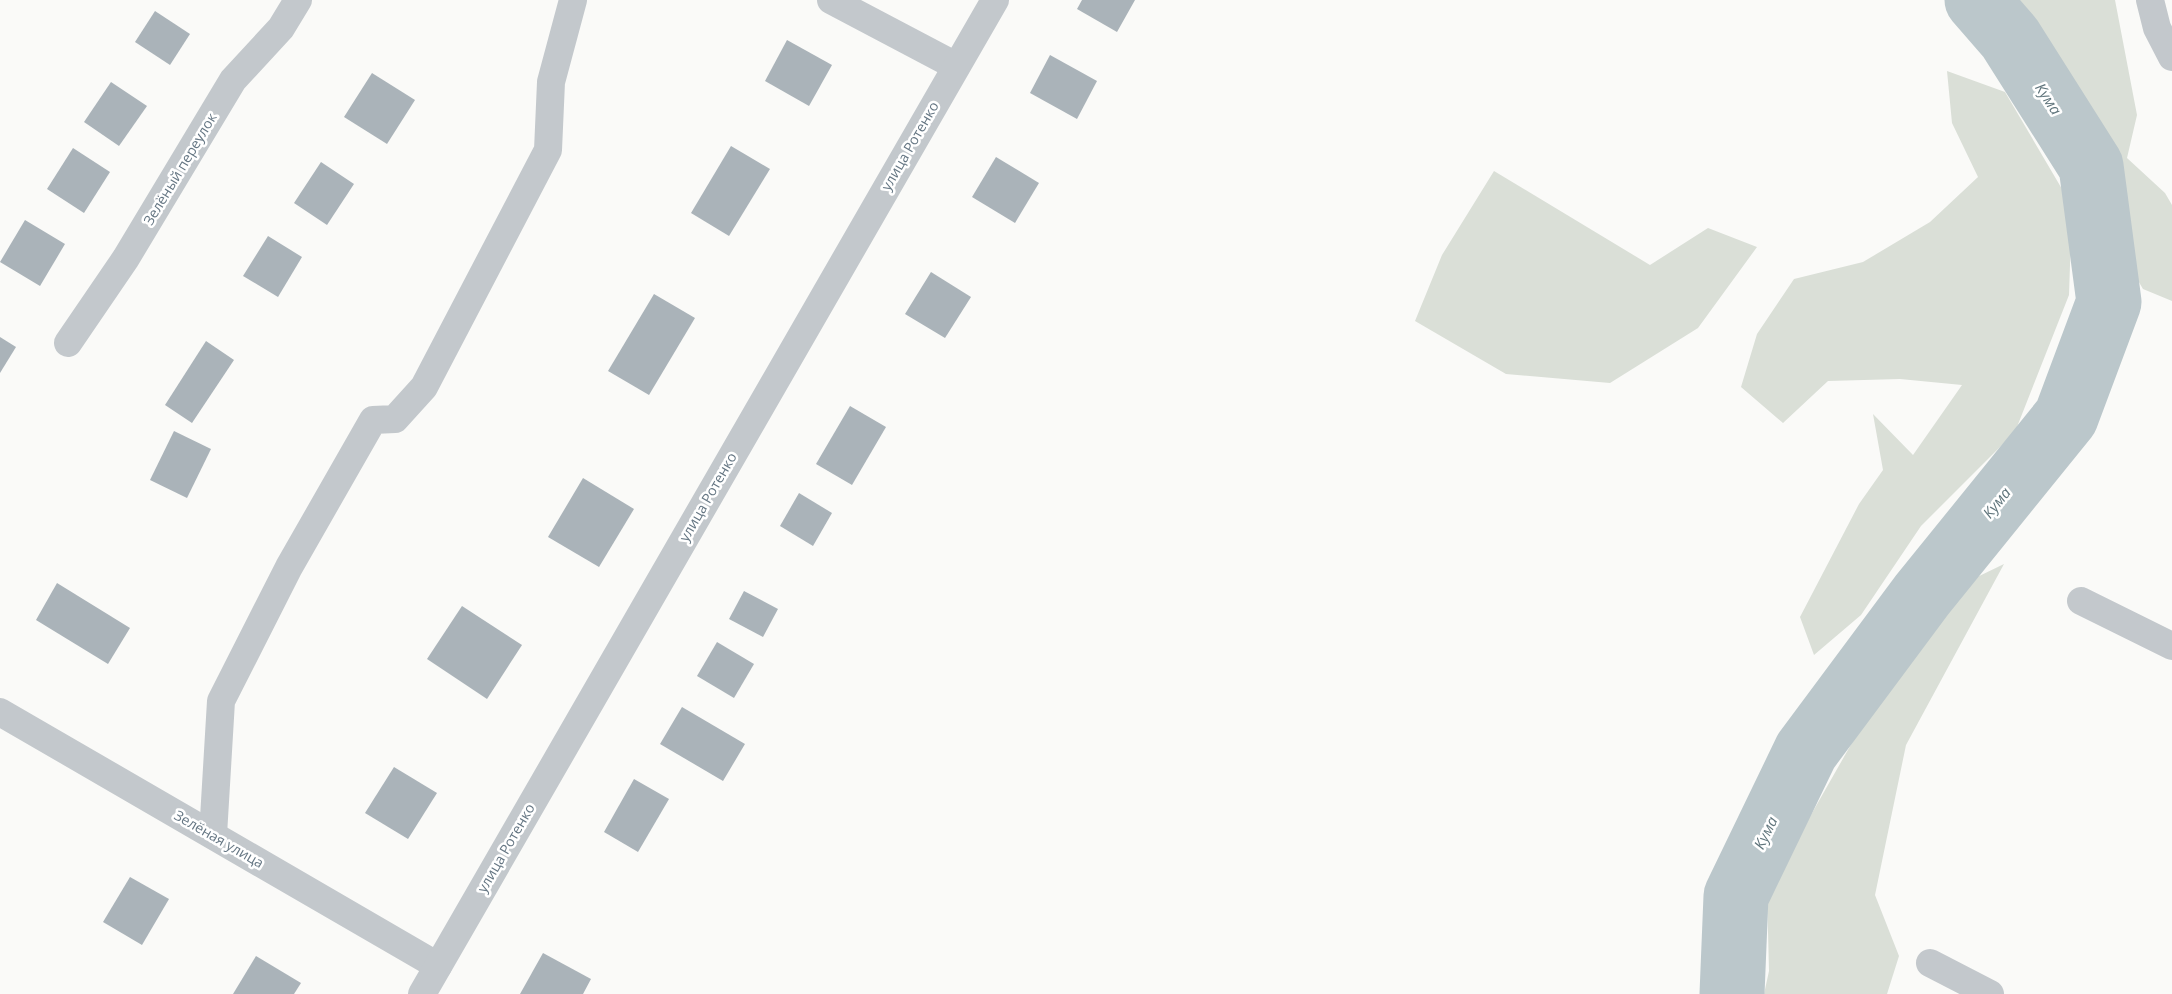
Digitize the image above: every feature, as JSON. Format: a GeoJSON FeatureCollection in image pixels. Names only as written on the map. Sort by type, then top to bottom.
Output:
{"type":"FeatureCollection","features":[{"type":"Feature","properties":{"kind":"street","name":"Зелёный переулок"},"geometry":{"type":"LineString","coordinates":[[68,343],[126,258],[233,80],[281,28],[298,0]]}},
{"type":"Feature","properties":{"kind":"street"},"geometry":{"type":"LineString","coordinates":[[213,835],[221,701],[290,567],[373,420],[394,419],[424,387],[548,150],[551,82],[573,0]]}},
{"type":"Feature","properties":{"kind":"street"},"geometry":{"type":"LineString","coordinates":[[831,0],[956,66]]}},
{"type":"Feature","properties":{"kind":"street","name":"улица Ротенко"},"geometry":{"type":"LineString","coordinates":[[422,994],[995,0]]}},
{"type":"Feature","properties":{"kind":"street"},"geometry":{"type":"LineString","coordinates":[[2150,0],[2157,28],[2172,57]]}},
{"type":"Feature","properties":{"kind":"street"},"geometry":{"type":"LineString","coordinates":[[2081,601],[2172,646]]}},
{"type":"Feature","properties":{"kind":"street","name":"Зелёная улица"},"geometry":{"type":"LineString","coordinates":[[0,712],[438,966]]}},
{"type":"Feature","properties":{"kind":"street"},"geometry":{"type":"LineString","coordinates":[[1930,964],[1990,994]]}},
{"type":"Feature","properties":{"kind":"shaded area"},"geometry":{"type":"Polygon","coordinates":[[[1991,0],[2115,0],[2137,115],[2127,158],[2165,193],[2172,205],[2172,301],[2143,289],[2120,250],[2104,155],[2049,68],[1991,0]]]}},
{"type":"Feature","properties":{"kind":"shaded area"},"geometry":{"type":"Polygon","coordinates":[[[1947,71],[2005,92],[2072,206],[2069,295],[2015,432],[1921,526],[1861,615],[1814,655],[1800,617],[1859,504],[1883,470],[1873,414],[1913,455],[1962,385],[1900,379],[1828,381],[1783,423],[1741,387],[1757,334],[1794,279],[1863,262],[1930,222],[1978,177],[1952,123],[1947,71]]]}},
{"type":"Feature","properties":{"kind":"shaded area"},"geometry":{"type":"Polygon","coordinates":[[[1494,171],[1650,265],[1708,228],[1757,247],[1698,328],[1610,383],[1506,374],[1415,321],[1442,255],[1494,171]]]}},
{"type":"Feature","properties":{"kind":"shaded area"},"geometry":{"type":"Polygon","coordinates":[[[2004,564],[1906,745],[1875,895],[1899,956],[1887,994],[1764,994],[1769,971],[1767,892],[1857,734],[1940,595],[2004,564]]]}},
{"type":"Feature","properties":{"kind":"building"},"geometry":{"type":"Polygon","coordinates":[[[1082,0],[1135,0],[1117,32],[1077,9],[1082,0]]]}},
{"type":"Feature","properties":{"kind":"building"},"geometry":{"type":"Polygon","coordinates":[[[155,11],[190,34],[170,65],[135,42],[155,11]]]}},
{"type":"Feature","properties":{"kind":"building"},"geometry":{"type":"Polygon","coordinates":[[[787,40],[832,65],[809,106],[765,81],[787,40]]]}},
{"type":"Feature","properties":{"kind":"building"},"geometry":{"type":"Polygon","coordinates":[[[1050,55],[1097,81],[1077,119],[1030,93],[1050,55]]]}},
{"type":"Feature","properties":{"kind":"building"},"geometry":{"type":"Polygon","coordinates":[[[372,73],[415,100],[387,144],[344,117],[372,73]]]}},
{"type":"Feature","properties":{"kind":"building"},"geometry":{"type":"Polygon","coordinates":[[[111,82],[147,106],[119,146],[84,122],[111,82]]]}},
{"type":"Feature","properties":{"kind":"building"},"geometry":{"type":"Polygon","coordinates":[[[731,146],[770,169],[729,236],[691,213],[731,146]]]}},
{"type":"Feature","properties":{"kind":"building"},"geometry":{"type":"Polygon","coordinates":[[[73,148],[110,172],[84,213],[47,189],[73,148]]]}},
{"type":"Feature","properties":{"kind":"building"},"geometry":{"type":"Polygon","coordinates":[[[996,157],[1039,183],[1015,223],[972,197],[996,157]]]}},
{"type":"Feature","properties":{"kind":"building"},"geometry":{"type":"Polygon","coordinates":[[[321,162],[354,184],[327,225],[294,203],[321,162]]]}},
{"type":"Feature","properties":{"kind":"building"},"geometry":{"type":"Polygon","coordinates":[[[25,220],[65,244],[40,286],[0,262],[25,220]]]}},
{"type":"Feature","properties":{"kind":"building"},"geometry":{"type":"Polygon","coordinates":[[[268,236],[302,257],[278,297],[243,276],[268,236]]]}},
{"type":"Feature","properties":{"kind":"building"},"geometry":{"type":"Polygon","coordinates":[[[931,272],[971,297],[945,338],[905,314],[931,272]]]}},
{"type":"Feature","properties":{"kind":"building"},"geometry":{"type":"Polygon","coordinates":[[[654,294],[695,318],[649,395],[608,371],[654,294]]]}},
{"type":"Feature","properties":{"kind":"building"},"geometry":{"type":"Polygon","coordinates":[[[0,337],[16,347],[0,373],[0,337]]]}},
{"type":"Feature","properties":{"kind":"building"},"geometry":{"type":"Polygon","coordinates":[[[206,341],[234,360],[192,423],[165,405],[206,341]]]}},
{"type":"Feature","properties":{"kind":"building"},"geometry":{"type":"Polygon","coordinates":[[[850,406],[886,427],[852,485],[816,464],[850,406]]]}},
{"type":"Feature","properties":{"kind":"building"},"geometry":{"type":"Polygon","coordinates":[[[174,431],[211,449],[187,498],[150,480],[174,431]]]}},
{"type":"Feature","properties":{"kind":"building"},"geometry":{"type":"Polygon","coordinates":[[[583,478],[634,509],[599,567],[548,537],[583,478]]]}},
{"type":"Feature","properties":{"kind":"building"},"geometry":{"type":"Polygon","coordinates":[[[799,493],[832,513],[813,546],[780,526],[799,493]]]}},
{"type":"Feature","properties":{"kind":"building"},"geometry":{"type":"Polygon","coordinates":[[[57,583],[130,628],[108,664],[36,620],[57,583]]]}},
{"type":"Feature","properties":{"kind":"building"},"geometry":{"type":"Polygon","coordinates":[[[744,591],[778,609],[763,637],[729,619],[744,591]]]}},
{"type":"Feature","properties":{"kind":"building"},"geometry":{"type":"Polygon","coordinates":[[[462,606],[522,645],[487,699],[427,659],[462,606]]]}},
{"type":"Feature","properties":{"kind":"building"},"geometry":{"type":"Polygon","coordinates":[[[717,642],[754,664],[734,698],[697,676],[717,642]]]}},
{"type":"Feature","properties":{"kind":"building"},"geometry":{"type":"Polygon","coordinates":[[[682,707],[745,744],[723,781],[660,744],[682,707]]]}},
{"type":"Feature","properties":{"kind":"building"},"geometry":{"type":"Polygon","coordinates":[[[394,767],[437,793],[408,839],[365,813],[394,767]]]}},
{"type":"Feature","properties":{"kind":"building"},"geometry":{"type":"Polygon","coordinates":[[[634,779],[669,799],[638,852],[604,832],[634,779]]]}},
{"type":"Feature","properties":{"kind":"building"},"geometry":{"type":"Polygon","coordinates":[[[130,877],[169,899],[142,945],[103,922],[130,877]]]}},
{"type":"Feature","properties":{"kind":"building"},"geometry":{"type":"Polygon","coordinates":[[[543,953],[591,979],[583,994],[520,994],[543,953]]]}},
{"type":"Feature","properties":{"kind":"building"},"geometry":{"type":"Polygon","coordinates":[[[256,956],[301,983],[294,994],[233,994],[256,956]]]}},
{"type":"Feature","properties":{"kind":"waterway","name":"Кума"},"geometry":{"type":"LineString","coordinates":[[1732,994],[1736,896],[1806,751],[1922,595],[2066,417],[2109,302],[2091,166],[2010,38],[1977,0]]}}]}
